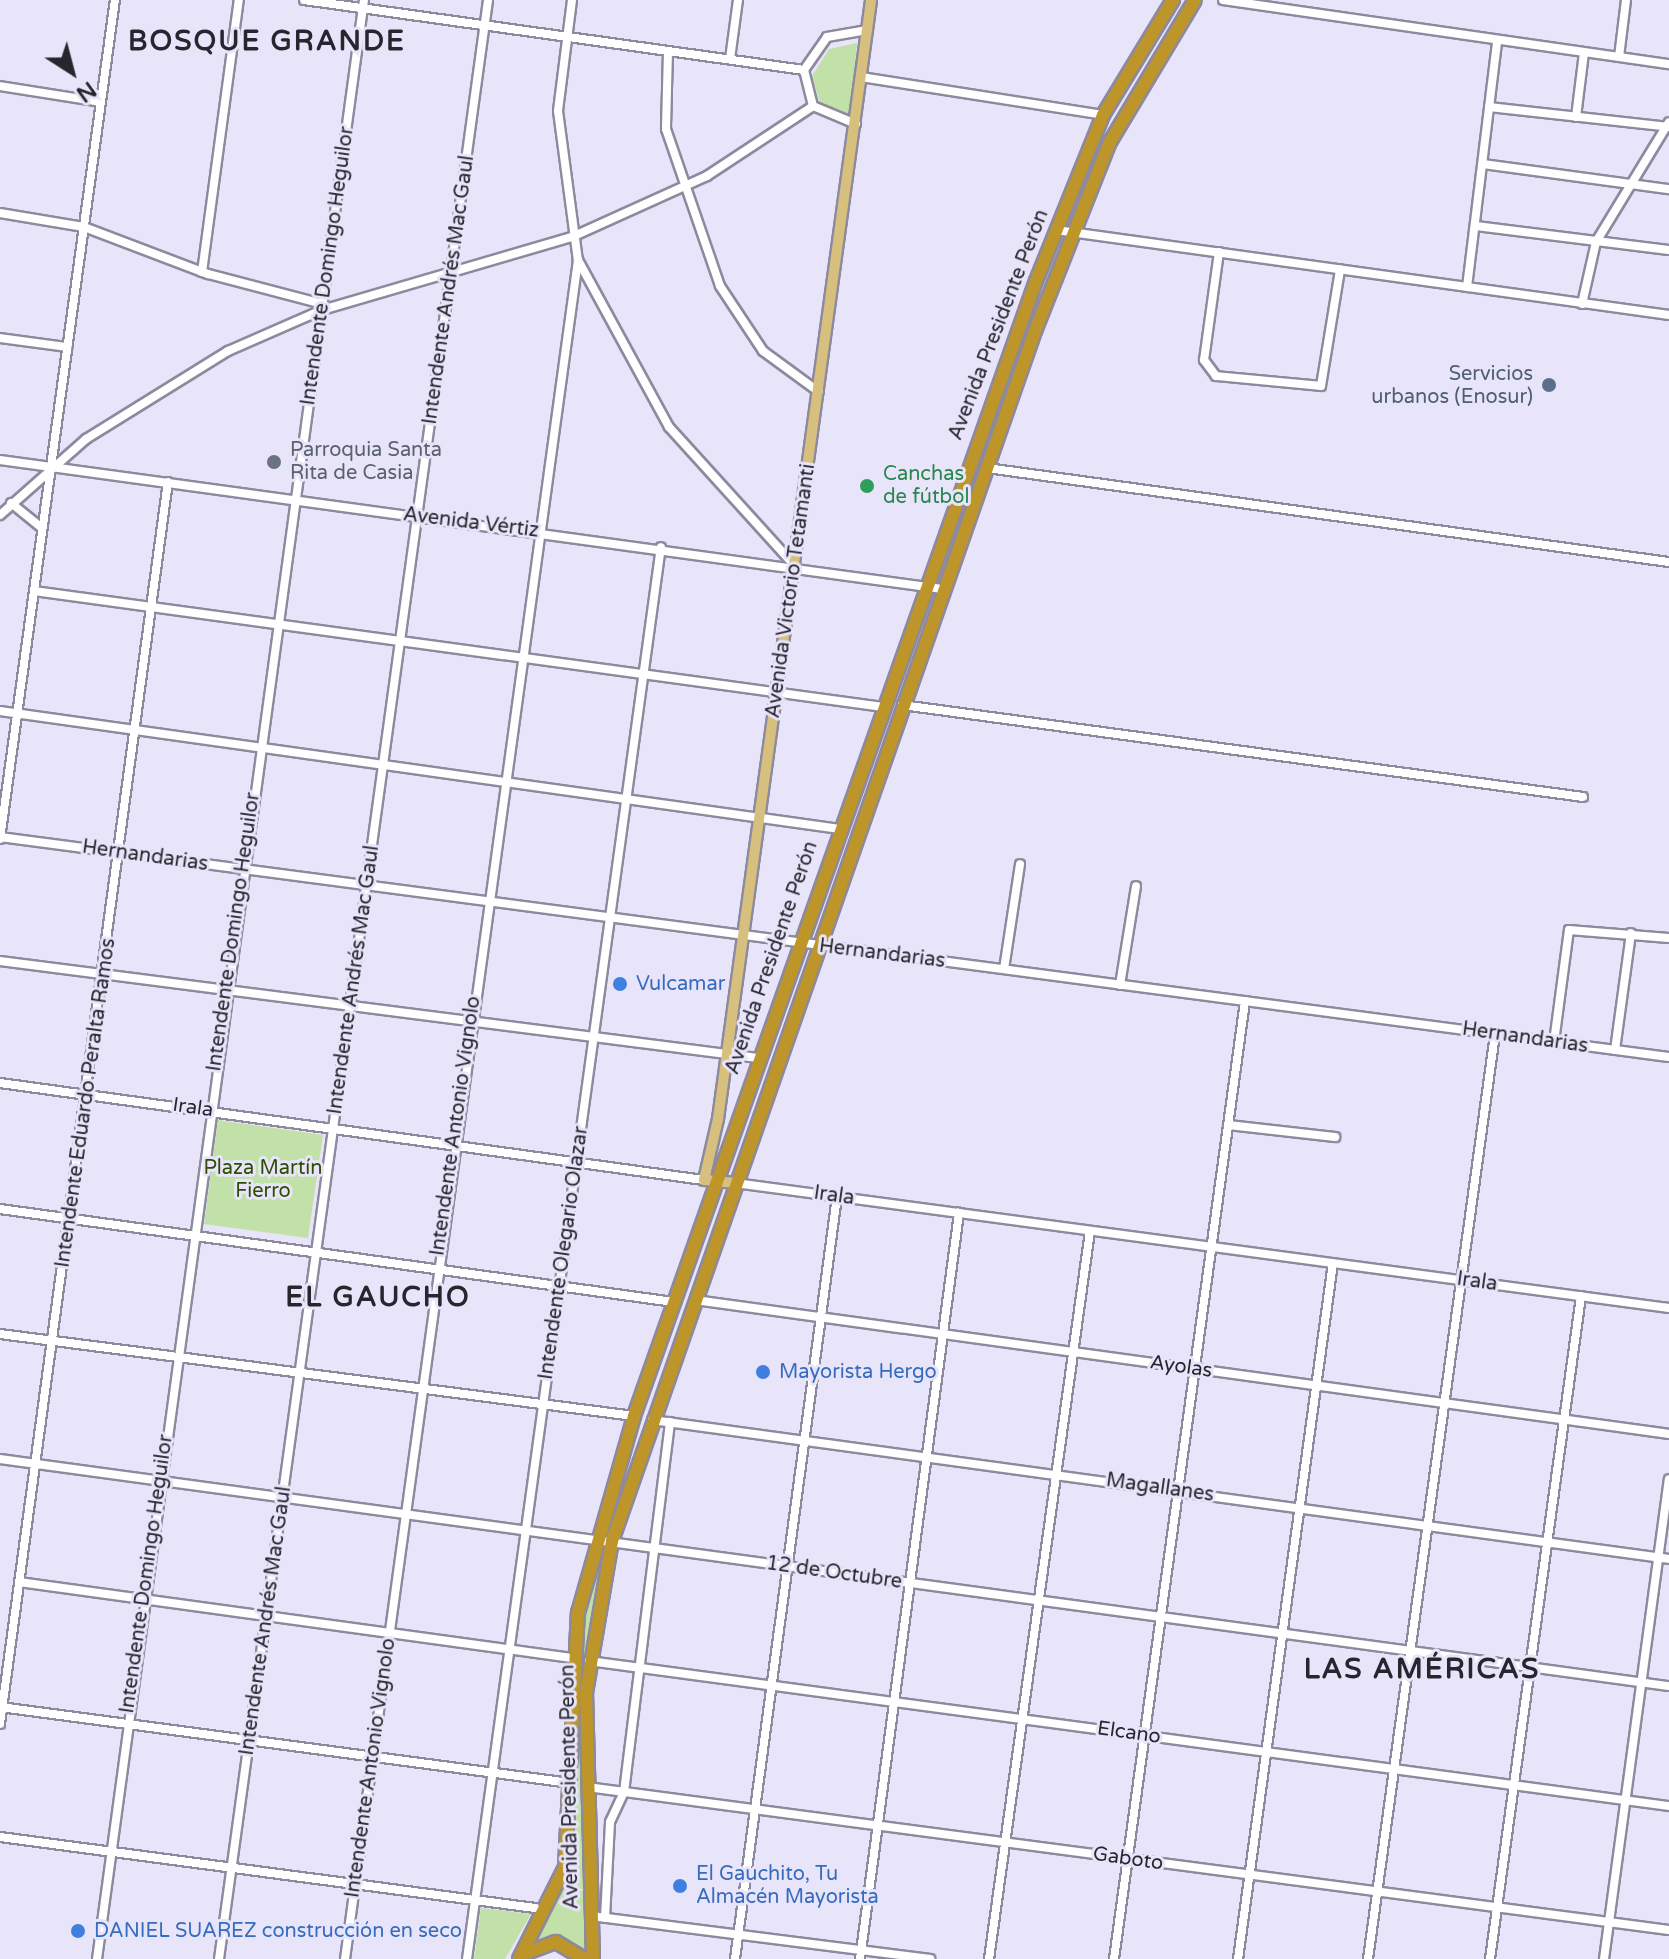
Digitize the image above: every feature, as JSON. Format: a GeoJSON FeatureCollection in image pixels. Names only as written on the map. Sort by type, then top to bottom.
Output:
{"type":"FeatureCollection","features":[{"type":"Feature","properties":{"kind":"highway","name":"Avenida Presidente Perón"},"geometry":{"type":"LineString","coordinates":[[519,1959],[565,1867],[572,1658],[594,1539],[674,1302],[710,1181],[758,1058],[1056,230],[1103,115],[1173,0]]}},
{"type":"Feature","properties":{"kind":"highway","name":"Avenida Presidente Perón"},"geometry":{"type":"LineString","coordinates":[[593,1959],[587,1787],[588,1660],[612,1541],[816,945],[1073,233],[1110,142],[1195,0]]}},
{"type":"Feature","properties":{"kind":"highway"},"geometry":{"type":"LineString","coordinates":[[519,1959],[556,1942],[584,1959]]}},
{"type":"Feature","properties":{"kind":"main road","name":"Avenida Victorio Tetamanti"},"geometry":{"type":"LineString","coordinates":[[710,1181],[757,813],[795,566],[871,0]]}},
{"type":"Feature","properties":{"kind":"main road","name":"Irala"},"geometry":{"type":"LineString","coordinates":[[710,1181],[735,1183]]}},
{"type":"Feature","properties":{"kind":"street"},"geometry":{"type":"LineString","coordinates":[[0,838],[115,0]]}},
{"type":"Feature","properties":{"kind":"street"},"geometry":{"type":"LineString","coordinates":[[202,272],[239,0]]}},
{"type":"Feature","properties":{"kind":"street"},"geometry":{"type":"LineString","coordinates":[[304,0],[363,4],[485,25],[804,70]]}},
{"type":"Feature","properties":{"kind":"street","name":"Intendente Andrés Mac Gaul"},"geometry":{"type":"LineString","coordinates":[[219,1959],[332,1128],[352,1010],[488,0]]}},
{"type":"Feature","properties":{"kind":"street"},"geometry":{"type":"LineString","coordinates":[[572,0],[563,36],[558,111],[572,237],[578,260],[669,427],[795,566]]}},
{"type":"Feature","properties":{"kind":"street"},"geometry":{"type":"LineString","coordinates":[[730,59],[738,0]]}},
{"type":"Feature","properties":{"kind":"street"},"geometry":{"type":"LineString","coordinates":[[1223,0],[1497,44],[1669,64]]}},
{"type":"Feature","properties":{"kind":"street"},"geometry":{"type":"LineString","coordinates":[[1619,57],[1626,0]]}},
{"type":"Feature","properties":{"kind":"street","name":"Intendente Domingo Heguilor"},"geometry":{"type":"LineString","coordinates":[[97,1959],[106,1853],[363,4]]}},
{"type":"Feature","properties":{"kind":"street"},"geometry":{"type":"LineString","coordinates":[[813,106],[804,70],[827,37],[852,29],[867,30]]}},
{"type":"Feature","properties":{"kind":"street"},"geometry":{"type":"LineString","coordinates":[[1467,287],[1497,44]]}},
{"type":"Feature","properties":{"kind":"street"},"geometry":{"type":"LineString","coordinates":[[668,51],[663,114],[732,308],[778,367],[819,392]]}},
{"type":"Feature","properties":{"kind":"street"},"geometry":{"type":"LineString","coordinates":[[1576,117],[1584,53]]}},
{"type":"Feature","properties":{"kind":"street"},"geometry":{"type":"LineString","coordinates":[[861,77],[1103,115]]}},
{"type":"Feature","properties":{"kind":"street"},"geometry":{"type":"LineString","coordinates":[[0,86],[101,102]]}},
{"type":"Feature","properties":{"kind":"street"},"geometry":{"type":"LineString","coordinates":[[0,515],[51,466],[172,382],[322,307],[572,237],[687,187],[813,106]]}},
{"type":"Feature","properties":{"kind":"street"},"geometry":{"type":"LineString","coordinates":[[813,106],[856,124]]}},
{"type":"Feature","properties":{"kind":"street"},"geometry":{"type":"LineString","coordinates":[[1489,107],[1669,125],[1596,242],[1582,304]]}},
{"type":"Feature","properties":{"kind":"street"},"geometry":{"type":"LineString","coordinates":[[1483,164],[1669,189]]}},
{"type":"Feature","properties":{"kind":"street"},"geometry":{"type":"LineString","coordinates":[[0,213],[84,227],[202,272],[322,307]]}},
{"type":"Feature","properties":{"kind":"street"},"geometry":{"type":"LineString","coordinates":[[1476,226],[1669,250]]}},
{"type":"Feature","properties":{"kind":"street"},"geometry":{"type":"LineString","coordinates":[[1056,230],[1669,315]]}},
{"type":"Feature","properties":{"kind":"street"},"geometry":{"type":"LineString","coordinates":[[1219,252],[1207,369],[1314,388],[1324,381],[1340,270]]}},
{"type":"Feature","properties":{"kind":"street","name":"Intendente Antonio Vignolo"},"geometry":{"type":"LineString","coordinates":[[345,1959],[353,1884],[407,1513],[469,1024],[578,260]]}},
{"type":"Feature","properties":{"kind":"street"},"geometry":{"type":"LineString","coordinates":[[0,338],[67,347]]}},
{"type":"Feature","properties":{"kind":"street","name":"Avenida Vértiz"},"geometry":{"type":"LineString","coordinates":[[0,460],[661,547],[942,589]]}},
{"type":"Feature","properties":{"kind":"street"},"geometry":{"type":"LineString","coordinates":[[987,468],[1669,562]]}},
{"type":"Feature","properties":{"kind":"street","name":"Intendente Eduardo Peralta Ramos"},"geometry":{"type":"LineString","coordinates":[[0,1724],[71,1219],[168,482]]}},
{"type":"Feature","properties":{"kind":"street"},"geometry":{"type":"LineString","coordinates":[[11,503],[42,528]]}},
{"type":"Feature","properties":{"kind":"street","name":"Intendente Olegario Olazar"},"geometry":{"type":"LineString","coordinates":[[467,1959],[661,547]]}},
{"type":"Feature","properties":{"kind":"street"},"geometry":{"type":"LineString","coordinates":[[34,591],[402,636],[883,707]]}},
{"type":"Feature","properties":{"kind":"street"},"geometry":{"type":"LineString","coordinates":[[901,705],[1583,797]]}},
{"type":"Feature","properties":{"kind":"street"},"geometry":{"type":"LineString","coordinates":[[0,711],[626,794],[840,829]]}},
{"type":"Feature","properties":{"kind":"street","name":"Hernandarias"},"geometry":{"type":"LineString","coordinates":[[0,838],[1669,1057]]}},
{"type":"Feature","properties":{"kind":"street"},"geometry":{"type":"LineString","coordinates":[[1004,969],[1020,864]]}},
{"type":"Feature","properties":{"kind":"street"},"geometry":{"type":"LineString","coordinates":[[1120,985],[1136,886]]}},
{"type":"Feature","properties":{"kind":"street"},"geometry":{"type":"LineString","coordinates":[[1554,1042],[1569,930],[1669,938]]}},
{"type":"Feature","properties":{"kind":"street"},"geometry":{"type":"LineString","coordinates":[[1615,1050],[1631,933]]}},
{"type":"Feature","properties":{"kind":"street"},"geometry":{"type":"LineString","coordinates":[[0,961],[352,1010],[726,1057],[758,1058]]}},
{"type":"Feature","properties":{"kind":"street"},"geometry":{"type":"LineString","coordinates":[[1114,1959],[1245,1001]]}},
{"type":"Feature","properties":{"kind":"street"},"geometry":{"type":"LineString","coordinates":[[1368,1959],[1495,1034]]}},
{"type":"Feature","properties":{"kind":"street","name":"Irala"},"geometry":{"type":"LineString","coordinates":[[0,1083],[577,1158],[710,1181]]}},
{"type":"Feature","properties":{"kind":"street"},"geometry":{"type":"LineString","coordinates":[[1228,1125],[1335,1137]]}},
{"type":"Feature","properties":{"kind":"street","name":"Irala"},"geometry":{"type":"LineString","coordinates":[[735,1183],[1669,1308]]}},
{"type":"Feature","properties":{"kind":"street"},"geometry":{"type":"LineString","coordinates":[[735,1959],[757,1813],[837,1197]]}},
{"type":"Feature","properties":{"kind":"street"},"geometry":{"type":"LineString","coordinates":[[0,1209],[674,1302]]}},
{"type":"Feature","properties":{"kind":"street"},"geometry":{"type":"LineString","coordinates":[[861,1955],[959,1213]]}},
{"type":"Feature","properties":{"kind":"street"},"geometry":{"type":"LineString","coordinates":[[989,1959],[1090,1231]]}},
{"type":"Feature","properties":{"kind":"street"},"geometry":{"type":"LineString","coordinates":[[1238,1959],[1333,1263]]}},
{"type":"Feature","properties":{"kind":"street"},"geometry":{"type":"LineString","coordinates":[[1490,1959],[1581,1296]]}},
{"type":"Feature","properties":{"kind":"street","name":"Ayolas"},"geometry":{"type":"LineString","coordinates":[[693,1299],[1669,1434]]}},
{"type":"Feature","properties":{"kind":"street"},"geometry":{"type":"LineString","coordinates":[[0,1334],[634,1416]]}},
{"type":"Feature","properties":{"kind":"street","name":"Magallanes"},"geometry":{"type":"LineString","coordinates":[[651,1420],[1669,1559]]}},
{"type":"Feature","properties":{"kind":"street"},"geometry":{"type":"LineString","coordinates":[[605,1918],[610,1822],[624,1792],[670,1422]]}},
{"type":"Feature","properties":{"kind":"street","name":"12 de Octubre"},"geometry":{"type":"LineString","coordinates":[[0,1459],[1039,1601],[1161,1614],[1669,1686]]}},
{"type":"Feature","properties":{"kind":"street"},"geometry":{"type":"LineString","coordinates":[[1604,1959],[1669,1479]]}},
{"type":"Feature","properties":{"kind":"street"},"geometry":{"type":"LineString","coordinates":[[19,1582],[143,1602],[572,1658]]}},
{"type":"Feature","properties":{"kind":"street","name":"Elcano"},"geometry":{"type":"LineString","coordinates":[[588,1660],[1669,1806]]}},
{"type":"Feature","properties":{"kind":"street"},"geometry":{"type":"LineString","coordinates":[[1,1708],[570,1783]]}},
{"type":"Feature","properties":{"kind":"street","name":"Gaboto"},"geometry":{"type":"LineString","coordinates":[[587,1787],[757,1813],[1006,1841],[1128,1860],[1669,1930]]}},
{"type":"Feature","properties":{"kind":"street"},"geometry":{"type":"LineString","coordinates":[[0,1837],[535,1908]]}},
{"type":"Feature","properties":{"kind":"street"},"geometry":{"type":"LineString","coordinates":[[591,1916],[861,1955],[930,1959]]}},
{"type":"Feature","properties":{"kind":"green space"},"geometry":{"type":"Polygon","coordinates":[[[857,43],[850,119],[820,103],[812,76],[829,49],[857,43]]]}},
{"type":"Feature","properties":{"kind":"green space","name":"Plaza Martín Fierro"},"geometry":{"type":"Polygon","coordinates":[[[218,1120],[323,1135],[308,1238],[204,1224],[218,1120]]]}},
{"type":"Feature","properties":{"kind":"green space"},"geometry":{"type":"Polygon","coordinates":[[[601,1552],[586,1660],[590,1954],[562,1938],[536,1939],[572,1852],[582,1613],[601,1552]]]}},
{"type":"Feature","properties":{"kind":"green space"},"geometry":{"type":"Polygon","coordinates":[[[481,1908],[531,1914],[505,1959],[474,1959],[481,1908]]]}},
{"type":"Feature","properties":{"kind":"place","name":"Servicios urbanos (Enosur)"},"geometry":{"type":"Point","coordinates":[1549,385]}},
{"type":"Feature","properties":{"kind":"place","name":"Parroquia Santa Rita de Casia"},"geometry":{"type":"Point","coordinates":[274,462]}},
{"type":"Feature","properties":{"kind":"place","name":"Canchas de fútbol"},"geometry":{"type":"Point","coordinates":[867,486]}},
{"type":"Feature","properties":{"kind":"place","name":"Vulcamar"},"geometry":{"type":"Point","coordinates":[620,984]}},
{"type":"Feature","properties":{"kind":"place","name":"Mayorista Hergo"},"geometry":{"type":"Point","coordinates":[763,1372]}},
{"type":"Feature","properties":{"kind":"place","name":"El Gauchito, Tu Almacén Mayorista"},"geometry":{"type":"Point","coordinates":[680,1886]}},
{"type":"Feature","properties":{"kind":"place","name":"DANIEL SUAREZ construcción en seco"},"geometry":{"type":"Point","coordinates":[78,1931]}},
{"type":"Feature","properties":{"kind":"district","name":"BOSQUE GRANDE"},"geometry":{"type":"Point","coordinates":[267,41]}},
{"type":"Feature","properties":{"kind":"district","name":"EL GAUCHO"},"geometry":{"type":"Point","coordinates":[378,1297]}},
{"type":"Feature","properties":{"kind":"district","name":"LAS AMÉRICAS"},"geometry":{"type":"Point","coordinates":[1422,1669]}}]}
